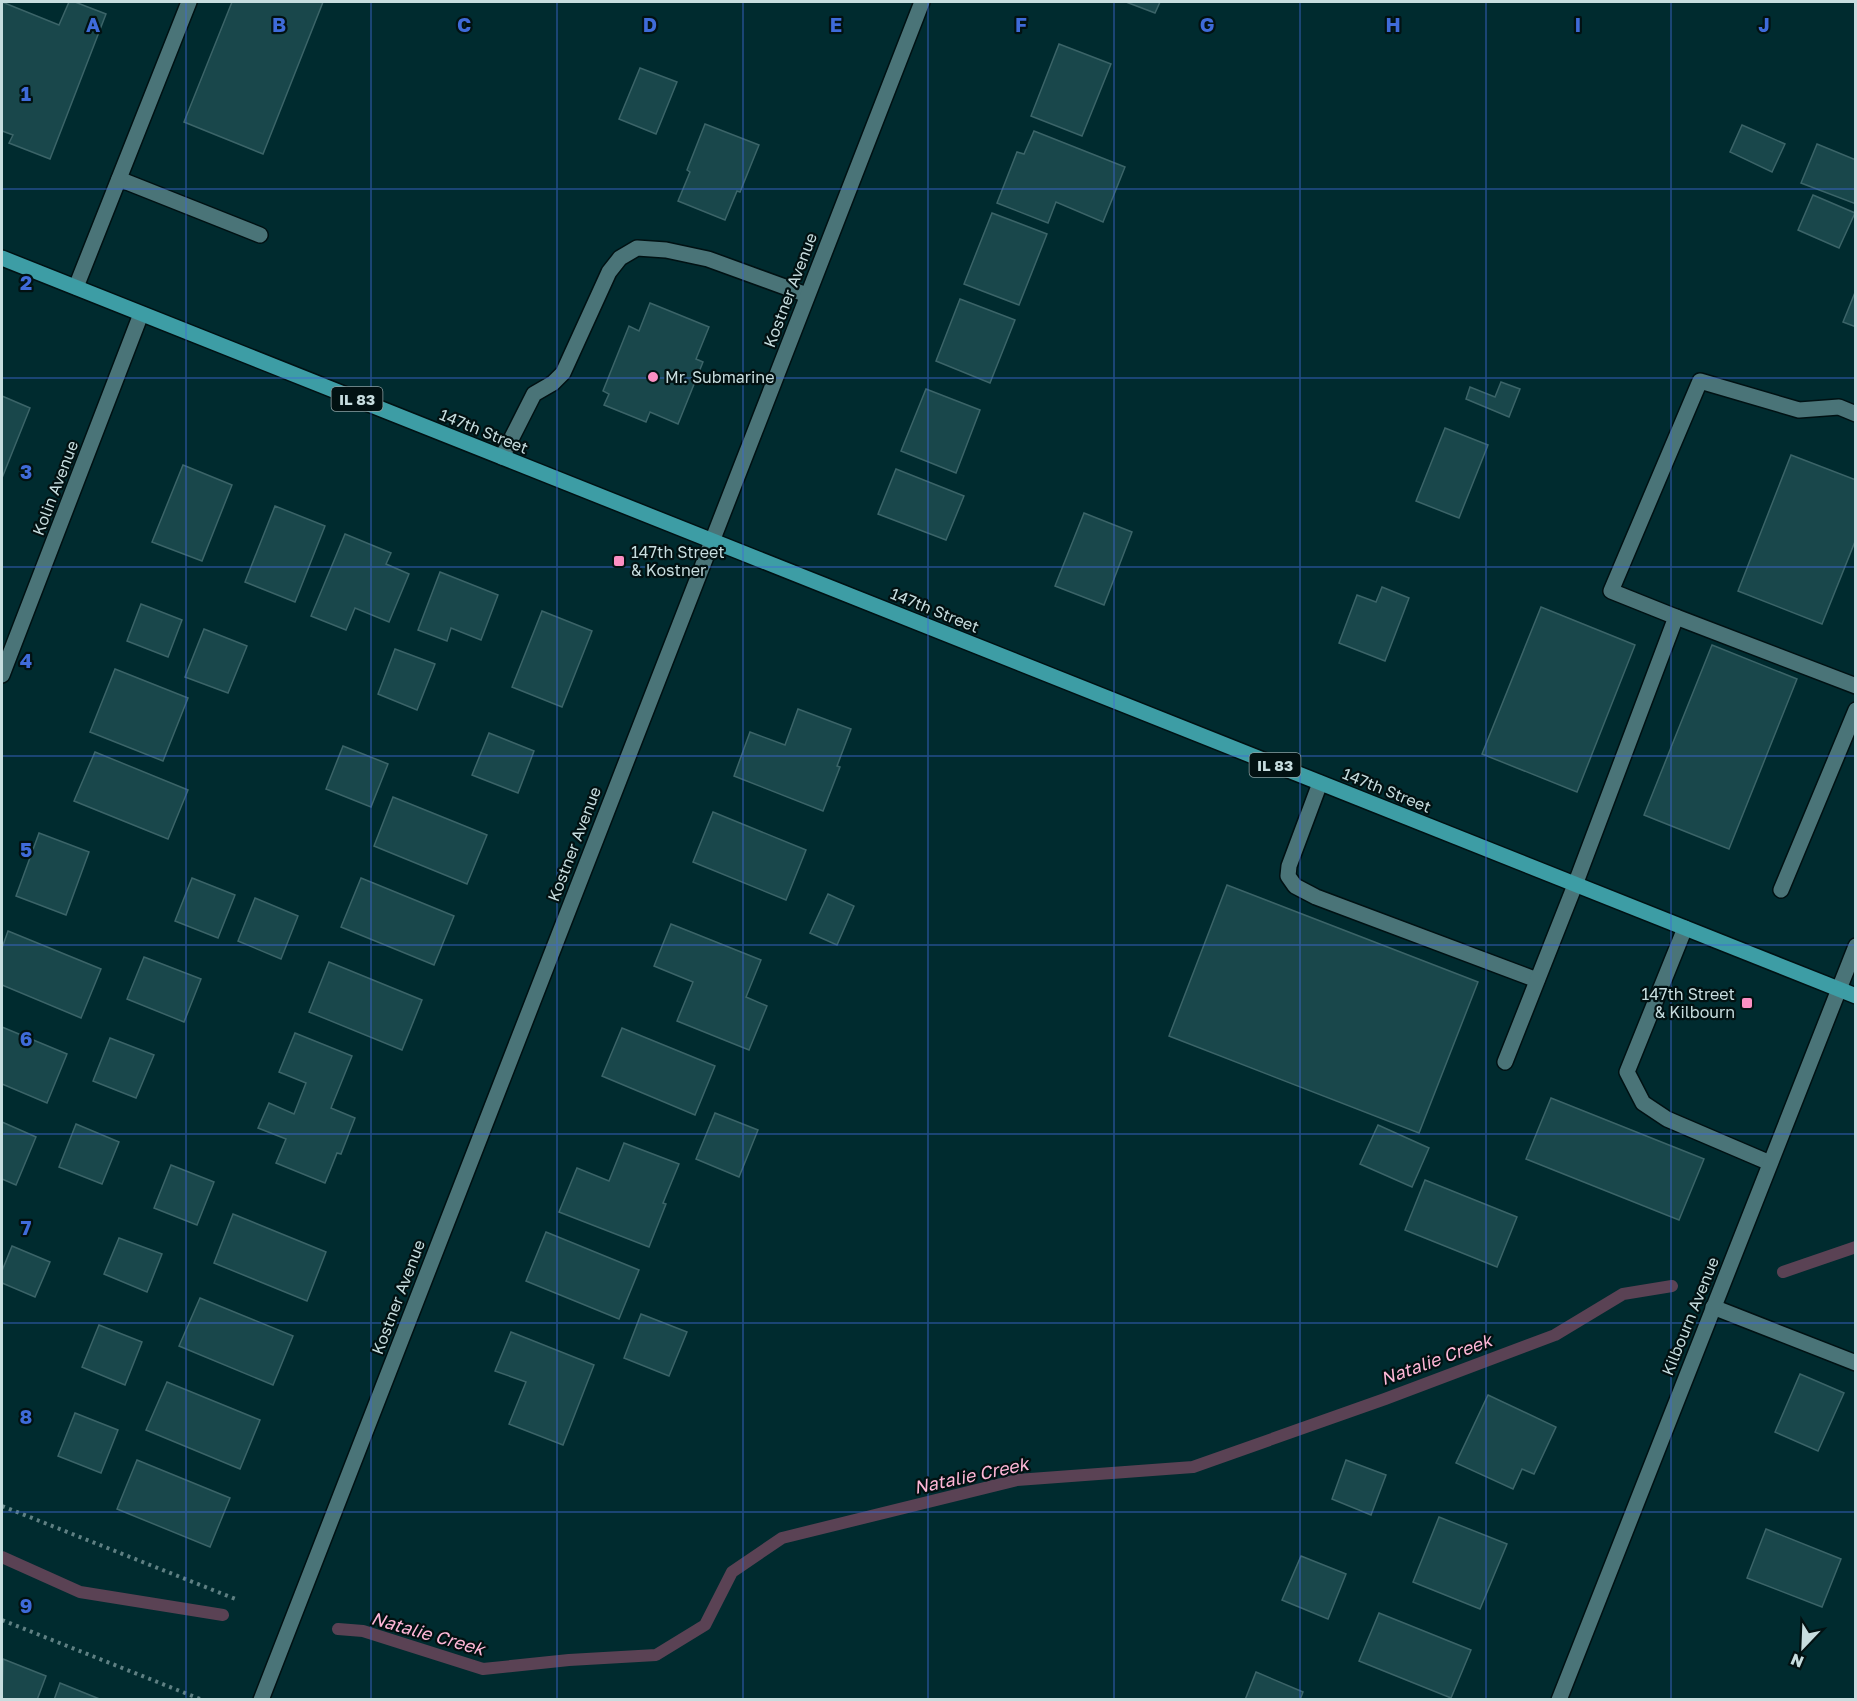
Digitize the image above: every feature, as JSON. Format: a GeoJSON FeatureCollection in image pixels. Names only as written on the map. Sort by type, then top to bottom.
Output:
{"type":"FeatureCollection","features":[{"type":"Feature","properties":{"kind":"main road","name":"147th Street"},"geometry":{"type":"LineString","coordinates":[[2,258],[1856,996]]}},
{"type":"Feature","properties":{"kind":"street"},"geometry":{"type":"LineString","coordinates":[[76,287],[189,2]]}},
{"type":"Feature","properties":{"kind":"street","name":"Kostner Avenue"},"geometry":{"type":"LineString","coordinates":[[261,1700],[922,2]]}},
{"type":"Feature","properties":{"kind":"street"},"geometry":{"type":"LineString","coordinates":[[119,178],[260,236]]}},
{"type":"Feature","properties":{"kind":"street"},"geometry":{"type":"LineString","coordinates":[[502,457],[534,394],[553,384],[564,373],[609,272],[620,258],[636,248],[666,250],[708,259],[807,295]]}},
{"type":"Feature","properties":{"kind":"street","name":"Kolin Avenue"},"geometry":{"type":"LineString","coordinates":[[2,675],[141,314]]}},
{"type":"Feature","properties":{"kind":"street"},"geometry":{"type":"LineString","coordinates":[[1856,414],[1839,407],[1799,410],[1700,381],[1611,591],[1856,686]]}},
{"type":"Feature","properties":{"kind":"street"},"geometry":{"type":"LineString","coordinates":[[1506,1062],[1676,617]]}},
{"type":"Feature","properties":{"kind":"street"},"geometry":{"type":"LineString","coordinates":[[1781,890],[1856,710]]}},
{"type":"Feature","properties":{"kind":"street"},"geometry":{"type":"LineString","coordinates":[[1320,783],[1289,866],[1288,876],[1294,886],[1338,905],[1538,980]]}},
{"type":"Feature","properties":{"kind":"street"},"geometry":{"type":"LineString","coordinates":[[1685,928],[1628,1072],[1643,1103],[1667,1119],[1770,1162]]}},
{"type":"Feature","properties":{"kind":"street","name":"Kilbourn Avenue"},"geometry":{"type":"LineString","coordinates":[[1558,1700],[1856,946]]}},
{"type":"Feature","properties":{"kind":"street"},"geometry":{"type":"LineString","coordinates":[[1713,1307],[1856,1363]]}},
{"type":"Feature","properties":{"kind":"path"},"geometry":{"type":"LineString","coordinates":[[2,1506],[238,1600]]}},
{"type":"Feature","properties":{"kind":"path"},"geometry":{"type":"LineString","coordinates":[[2,1620],[200,1699]]}},
{"type":"Feature","properties":{"kind":"building"},"geometry":{"type":"Polygon","coordinates":[[[2,2],[59,25],[69,2],[75,2],[106,14],[50,159],[9,143],[13,135],[2,131],[2,2]]]}},
{"type":"Feature","properties":{"kind":"building"},"geometry":{"type":"Polygon","coordinates":[[[232,2],[323,2],[263,154],[184,122],[232,2]]]}},
{"type":"Feature","properties":{"kind":"building"},"geometry":{"type":"Polygon","coordinates":[[[1126,2],[1160,2],[1155,13],[1126,2]]]}},
{"type":"Feature","properties":{"kind":"building"},"geometry":{"type":"Polygon","coordinates":[[[1059,44],[1111,64],[1082,136],[1031,116],[1059,44]]]}},
{"type":"Feature","properties":{"kind":"building"},"geometry":{"type":"Polygon","coordinates":[[[640,68],[677,82],[656,134],[619,119],[640,68]]]}},
{"type":"Feature","properties":{"kind":"building"},"geometry":{"type":"Polygon","coordinates":[[[705,124],[759,145],[740,192],[737,191],[725,220],[678,201],[705,124]]]}},
{"type":"Feature","properties":{"kind":"building"},"geometry":{"type":"Polygon","coordinates":[[[1742,125],[1785,144],[1772,172],[1730,152],[1742,125]]]}},
{"type":"Feature","properties":{"kind":"building"},"geometry":{"type":"Polygon","coordinates":[[[1034,131],[1125,167],[1103,222],[1056,202],[1048,223],[997,203],[1017,152],[1024,154],[1034,131]]]}},
{"type":"Feature","properties":{"kind":"building"},"geometry":{"type":"Polygon","coordinates":[[[1817,144],[1856,160],[1856,204],[1801,183],[1817,144]]]}},
{"type":"Feature","properties":{"kind":"building"},"geometry":{"type":"Polygon","coordinates":[[[1813,195],[1855,213],[1839,248],[1798,230],[1813,195]]]}},
{"type":"Feature","properties":{"kind":"building"},"geometry":{"type":"Polygon","coordinates":[[[992,213],[1047,234],[1019,305],[964,284],[992,213]]]}},
{"type":"Feature","properties":{"kind":"building"},"geometry":{"type":"Polygon","coordinates":[[[1856,290],[1856,327],[1843,322],[1856,290]]]}},
{"type":"Feature","properties":{"kind":"building"},"geometry":{"type":"Polygon","coordinates":[[[960,299],[1015,320],[990,383],[936,361],[960,299]]]}},
{"type":"Feature","properties":{"kind":"building","name":"Mr. Submarine"},"geometry":{"type":"Polygon","coordinates":[[[650,303],[709,327],[696,359],[703,362],[678,424],[650,412],[646,422],[604,405],[609,394],[603,391],[629,326],[639,331],[650,303]]]}},
{"type":"Feature","properties":{"kind":"building"},"geometry":{"type":"Polygon","coordinates":[[[1501,382],[1520,389],[1509,417],[1466,399],[1470,387],[1495,397],[1501,382]]]}},
{"type":"Feature","properties":{"kind":"building"},"geometry":{"type":"Polygon","coordinates":[[[926,389],[980,410],[956,473],[901,451],[926,389]]]}},
{"type":"Feature","properties":{"kind":"building"},"geometry":{"type":"Polygon","coordinates":[[[2,396],[30,408],[2,478],[2,396]]]}},
{"type":"Feature","properties":{"kind":"building"},"geometry":{"type":"Polygon","coordinates":[[[1445,428],[1488,445],[1459,518],[1416,501],[1445,428]]]}},
{"type":"Feature","properties":{"kind":"building"},"geometry":{"type":"Polygon","coordinates":[[[1791,455],[1856,480],[1856,539],[1822,624],[1738,591],[1791,455]]]}},
{"type":"Feature","properties":{"kind":"building"},"geometry":{"type":"Polygon","coordinates":[[[183,465],[232,485],[202,561],[152,542],[183,465]]]}},
{"type":"Feature","properties":{"kind":"building"},"geometry":{"type":"Polygon","coordinates":[[[896,469],[964,496],[946,540],[878,514],[896,469]]]}},
{"type":"Feature","properties":{"kind":"building"},"geometry":{"type":"Polygon","coordinates":[[[275,506],[325,526],[295,602],[245,582],[275,506]]]}},
{"type":"Feature","properties":{"kind":"building"},"geometry":{"type":"Polygon","coordinates":[[[1084,513],[1132,532],[1104,605],[1055,586],[1084,513]]]}},
{"type":"Feature","properties":{"kind":"building"},"geometry":{"type":"Polygon","coordinates":[[[345,534],[391,553],[386,564],[409,574],[389,622],[355,608],[346,630],[311,616],[345,534]]]}},
{"type":"Feature","properties":{"kind":"building"},"geometry":{"type":"Polygon","coordinates":[[[440,572],[498,595],[481,640],[451,628],[447,641],[418,630],[440,572]]]}},
{"type":"Feature","properties":{"kind":"building"},"geometry":{"type":"Polygon","coordinates":[[[1382,587],[1409,598],[1385,661],[1339,643],[1357,595],[1376,602],[1382,587]]]}},
{"type":"Feature","properties":{"kind":"building"},"geometry":{"type":"Polygon","coordinates":[[[141,604],[182,620],[168,657],[127,641],[141,604]]]}},
{"type":"Feature","properties":{"kind":"building"},"geometry":{"type":"Polygon","coordinates":[[[1541,607],[1635,645],[1577,792],[1482,754],[1541,607]]]}},
{"type":"Feature","properties":{"kind":"building"},"geometry":{"type":"Polygon","coordinates":[[[542,611],[592,631],[562,707],[512,687],[542,611]]]}},
{"type":"Feature","properties":{"kind":"building"},"geometry":{"type":"Polygon","coordinates":[[[204,629],[247,646],[228,693],[185,677],[204,629]]]}},
{"type":"Feature","properties":{"kind":"building"},"geometry":{"type":"Polygon","coordinates":[[[1712,645],[1797,679],[1729,849],[1644,815],[1712,645]]]}},
{"type":"Feature","properties":{"kind":"building"},"geometry":{"type":"Polygon","coordinates":[[[395,649],[435,664],[417,710],[378,694],[395,649]]]}},
{"type":"Feature","properties":{"kind":"building"},"geometry":{"type":"Polygon","coordinates":[[[115,669],[188,698],[163,761],[90,732],[115,669]]]}},
{"type":"Feature","properties":{"kind":"building"},"geometry":{"type":"Polygon","coordinates":[[[798,709],[851,729],[837,766],[840,767],[823,811],[734,776],[750,732],[785,745],[798,709]]]}},
{"type":"Feature","properties":{"kind":"building"},"geometry":{"type":"Polygon","coordinates":[[[489,733],[534,751],[518,793],[472,775],[489,733]]]}},
{"type":"Feature","properties":{"kind":"building"},"geometry":{"type":"Polygon","coordinates":[[[343,746],[388,764],[371,807],[326,789],[343,746]]]}},
{"type":"Feature","properties":{"kind":"building"},"geometry":{"type":"Polygon","coordinates":[[[95,752],[188,790],[168,839],[74,801],[95,752]]]}},
{"type":"Feature","properties":{"kind":"building"},"geometry":{"type":"Polygon","coordinates":[[[393,797],[487,835],[467,884],[374,846],[393,797]]]}},
{"type":"Feature","properties":{"kind":"building"},"geometry":{"type":"Polygon","coordinates":[[[713,812],[806,850],[786,900],[693,862],[713,812]]]}},
{"type":"Feature","properties":{"kind":"building"},"geometry":{"type":"Polygon","coordinates":[[[39,833],[89,852],[66,915],[16,896],[39,833]]]}},
{"type":"Feature","properties":{"kind":"building"},"geometry":{"type":"Polygon","coordinates":[[[192,878],[235,895],[218,938],[175,921],[192,878]]]}},
{"type":"Feature","properties":{"kind":"building"},"geometry":{"type":"Polygon","coordinates":[[[361,878],[454,916],[434,965],[341,927],[361,878]]]}},
{"type":"Feature","properties":{"kind":"building"},"geometry":{"type":"Polygon","coordinates":[[[1227,885],[1478,982],[1419,1133],[1169,1036],[1227,885]]]}},
{"type":"Feature","properties":{"kind":"building"},"geometry":{"type":"Polygon","coordinates":[[[828,894],[854,906],[837,945],[810,933],[828,894]]]}},
{"type":"Feature","properties":{"kind":"building"},"geometry":{"type":"Polygon","coordinates":[[[255,898],[298,916],[281,959],[238,941],[255,898]]]}},
{"type":"Feature","properties":{"kind":"building"},"geometry":{"type":"Polygon","coordinates":[[[671,924],[761,960],[746,997],[767,1006],[749,1050],[677,1021],[693,982],[654,966],[671,924]]]}},
{"type":"Feature","properties":{"kind":"building"},"geometry":{"type":"Polygon","coordinates":[[[8,931],[101,969],[81,1018],[2,985],[2,948],[8,931]]]}},
{"type":"Feature","properties":{"kind":"building"},"geometry":{"type":"Polygon","coordinates":[[[144,957],[201,979],[184,1022],[127,999],[144,957]]]}},
{"type":"Feature","properties":{"kind":"building"},"geometry":{"type":"Polygon","coordinates":[[[329,962],[422,1000],[402,1050],[309,1012],[329,962]]]}},
{"type":"Feature","properties":{"kind":"building"},"geometry":{"type":"Polygon","coordinates":[[[2,1027],[67,1054],[47,1103],[2,1084],[2,1027]]]}},
{"type":"Feature","properties":{"kind":"building"},"geometry":{"type":"Polygon","coordinates":[[[622,1028],[715,1066],[695,1115],[602,1076],[622,1028]]]}},
{"type":"Feature","properties":{"kind":"building"},"geometry":{"type":"Polygon","coordinates":[[[295,1033],[352,1056],[331,1108],[355,1118],[341,1154],[337,1153],[325,1183],[276,1163],[286,1139],[258,1128],[269,1103],[294,1114],[306,1083],[279,1072],[295,1033]]]}},
{"type":"Feature","properties":{"kind":"building"},"geometry":{"type":"Polygon","coordinates":[[[110,1038],[154,1055],[136,1098],[93,1081],[110,1038]]]}},
{"type":"Feature","properties":{"kind":"building"},"geometry":{"type":"Polygon","coordinates":[[[1551,1098],[1704,1159],[1679,1220],[1526,1159],[1551,1098]]]}},
{"type":"Feature","properties":{"kind":"building"},"geometry":{"type":"Polygon","coordinates":[[[715,1113],[758,1130],[739,1177],[696,1159],[715,1113]]]}},
{"type":"Feature","properties":{"kind":"building"},"geometry":{"type":"Polygon","coordinates":[[[2,1122],[36,1137],[16,1185],[2,1179],[2,1122]]]}},
{"type":"Feature","properties":{"kind":"building"},"geometry":{"type":"Polygon","coordinates":[[[76,1124],[119,1142],[102,1184],[59,1167],[76,1124]]]}},
{"type":"Feature","properties":{"kind":"building"},"geometry":{"type":"Polygon","coordinates":[[[1378,1125],[1429,1148],[1412,1187],[1360,1164],[1378,1125]]]}},
{"type":"Feature","properties":{"kind":"building"},"geometry":{"type":"Polygon","coordinates":[[[624,1143],[679,1164],[649,1247],[559,1212],[577,1168],[609,1181],[624,1143]]]}},
{"type":"Feature","properties":{"kind":"building"},"geometry":{"type":"Polygon","coordinates":[[[171,1165],[214,1182],[197,1225],[154,1208],[171,1165]]]}},
{"type":"Feature","properties":{"kind":"building"},"geometry":{"type":"Polygon","coordinates":[[[1425,1180],[1517,1217],[1497,1267],[1405,1230],[1425,1180]]]}},
{"type":"Feature","properties":{"kind":"building"},"geometry":{"type":"Polygon","coordinates":[[[233,1214],[326,1252],[307,1301],[214,1263],[233,1214]]]}},
{"type":"Feature","properties":{"kind":"building"},"geometry":{"type":"Polygon","coordinates":[[[546,1232],[639,1270],[619,1319],[526,1281],[546,1232]]]}},
{"type":"Feature","properties":{"kind":"building"},"geometry":{"type":"Polygon","coordinates":[[[119,1238],[162,1254],[147,1292],[104,1274],[119,1238]]]}},
{"type":"Feature","properties":{"kind":"building"},"geometry":{"type":"Polygon","coordinates":[[[12,1246],[50,1262],[35,1297],[2,1283],[2,1271],[12,1246]]]}},
{"type":"Feature","properties":{"kind":"building"},"geometry":{"type":"Polygon","coordinates":[[[200,1298],[293,1336],[273,1385],[179,1346],[200,1298]]]}},
{"type":"Feature","properties":{"kind":"building"},"geometry":{"type":"Polygon","coordinates":[[[641,1314],[687,1332],[669,1376],[624,1358],[641,1314]]]}},
{"type":"Feature","properties":{"kind":"building"},"geometry":{"type":"Polygon","coordinates":[[[99,1325],[142,1342],[125,1385],[82,1367],[99,1325]]]}},
{"type":"Feature","properties":{"kind":"building"},"geometry":{"type":"Polygon","coordinates":[[[511,1332],[594,1365],[563,1445],[509,1424],[526,1382],[495,1371],[511,1332]]]}},
{"type":"Feature","properties":{"kind":"building"},"geometry":{"type":"Polygon","coordinates":[[[1800,1374],[1844,1393],[1818,1451],[1775,1432],[1800,1374]]]}},
{"type":"Feature","properties":{"kind":"building"},"geometry":{"type":"Polygon","coordinates":[[[167,1382],[260,1420],[240,1469],[146,1430],[167,1382]]]}},
{"type":"Feature","properties":{"kind":"building"},"geometry":{"type":"Polygon","coordinates":[[[1488,1395],[1556,1427],[1534,1474],[1522,1469],[1513,1489],[1456,1463],[1488,1395]]]}},
{"type":"Feature","properties":{"kind":"building"},"geometry":{"type":"Polygon","coordinates":[[[75,1413],[118,1430],[101,1473],[58,1456],[75,1413]]]}},
{"type":"Feature","properties":{"kind":"building"},"geometry":{"type":"Polygon","coordinates":[[[137,1460],[230,1498],[210,1547],[117,1509],[137,1460]]]}},
{"type":"Feature","properties":{"kind":"building"},"geometry":{"type":"Polygon","coordinates":[[[1346,1460],[1386,1475],[1371,1515],[1332,1499],[1346,1460]]]}},
{"type":"Feature","properties":{"kind":"building"},"geometry":{"type":"Polygon","coordinates":[[[1439,1517],[1507,1544],[1480,1609],[1413,1582],[1439,1517]]]}},
{"type":"Feature","properties":{"kind":"building"},"geometry":{"type":"Polygon","coordinates":[[[1766,1529],[1841,1559],[1822,1607],[1747,1578],[1766,1529]]]}},
{"type":"Feature","properties":{"kind":"building"},"geometry":{"type":"Polygon","coordinates":[[[1301,1556],[1346,1574],[1328,1619],[1282,1600],[1301,1556]]]}},
{"type":"Feature","properties":{"kind":"building"},"geometry":{"type":"Polygon","coordinates":[[[1379,1613],[1471,1650],[1451,1698],[1359,1661],[1379,1613]]]}},
{"type":"Feature","properties":{"kind":"building"},"geometry":{"type":"Polygon","coordinates":[[[3,1659],[46,1676],[37,1700],[2,1700],[3,1659]]]}},
{"type":"Feature","properties":{"kind":"building"},"geometry":{"type":"Polygon","coordinates":[[[1256,1672],[1303,1692],[1300,1700],[1245,1700],[1256,1672]]]}},
{"type":"Feature","properties":{"kind":"building"},"geometry":{"type":"Polygon","coordinates":[[[60,1683],[102,1700],[54,1700],[60,1683]]]}},
{"type":"Feature","properties":{"kind":"waterway","name":"Natalie Creek"},"geometry":{"type":"LineString","coordinates":[[1783,1272],[1856,1247]]}},
{"type":"Feature","properties":{"kind":"waterway","name":"Natalie Creek"},"geometry":{"type":"LineString","coordinates":[[338,1629],[363,1631],[483,1669],[569,1660],[656,1655],[705,1625],[732,1572],[782,1538],[1017,1480],[1193,1467],[1385,1399],[1555,1335],[1623,1294],[1672,1286]]}},
{"type":"Feature","properties":{"kind":"waterway","name":"Natalie Creek"},"geometry":{"type":"LineString","coordinates":[[2,1557],[80,1592],[223,1615]]}},
{"type":"Feature","properties":{"kind":"place","name":"Mr. Submarine"},"geometry":{"type":"Point","coordinates":[653,377]}},
{"type":"Feature","properties":{"kind":"place","name":"147th Street & Kostner"},"geometry":{"type":"Point","coordinates":[619,561]}},
{"type":"Feature","properties":{"kind":"place","name":"147th Street & Kilbourn"},"geometry":{"type":"Point","coordinates":[1747,1003]}}]}
